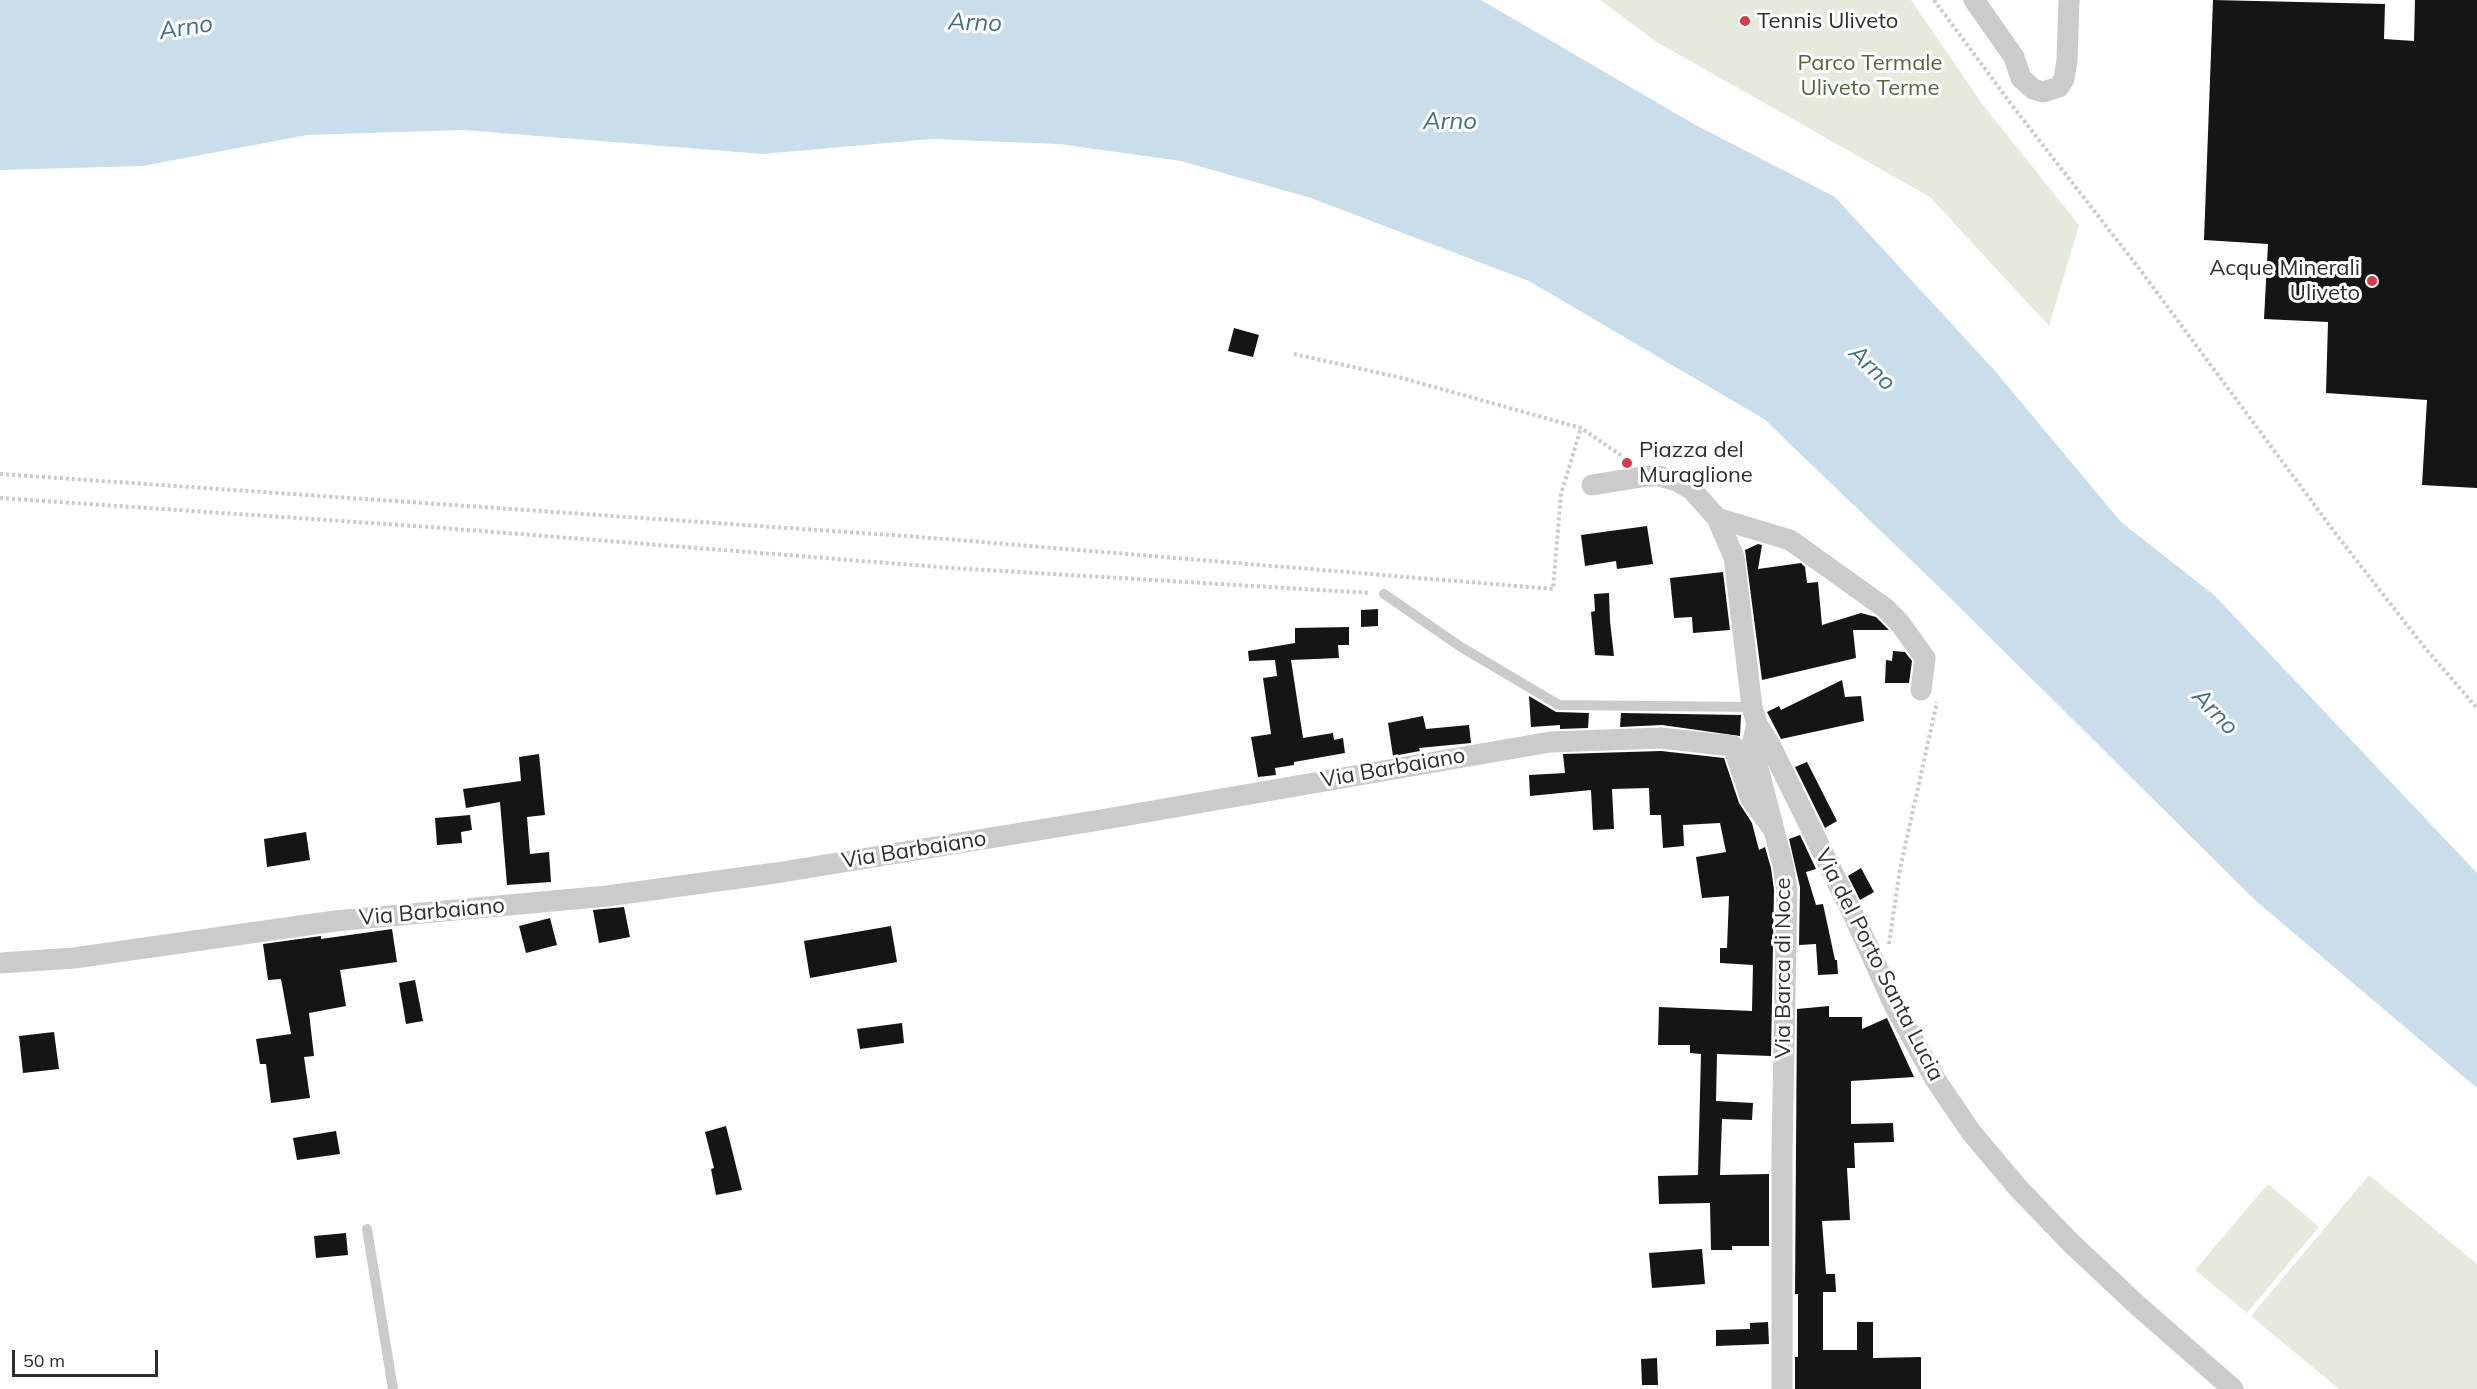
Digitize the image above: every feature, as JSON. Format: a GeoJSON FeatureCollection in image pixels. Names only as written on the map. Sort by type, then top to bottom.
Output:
{"type":"FeatureCollection","features":[{"type":"Feature","properties":{"kind":"street"},"geometry":{"type":"LineString","coordinates":[[1974,0],[2014,57],[2021,78],[2032,89],[2043,92],[2059,87],[2064,79],[2069,0]]}},
{"type":"Feature","properties":{"kind":"street"},"geometry":{"type":"LineString","coordinates":[[1592,485],[1659,476],[1692,490],[1717,518],[1790,540],[1886,608],[1899,622],[1925,658],[1929,695]]}},
{"type":"Feature","properties":{"kind":"street","name":"Via Barca di Noce"},"geometry":{"type":"LineString","coordinates":[[1717,518],[1734,557],[1754,715],[1752,745],[1787,889],[1782,1150],[1782,1389]]}},
{"type":"Feature","properties":{"kind":"street","name":"Via del Porto Santa Lucia"},"geometry":{"type":"LineString","coordinates":[[1754,715],[1853,914],[1894,1005],[1935,1079],[1971,1132],[2019,1189],[2072,1244],[2233,1389]]}},
{"type":"Feature","properties":{"kind":"street","name":"Via Barbaiano"},"geometry":{"type":"LineString","coordinates":[[0,963],[74,958],[335,921],[607,896],[776,873],[1106,819],[1550,742],[1661,738],[1732,746],[1751,799],[1773,829]]}},
{"type":"Feature","properties":{"kind":"lane"},"geometry":{"type":"LineString","coordinates":[[1384,594],[1461,647],[1559,705],[1754,715]]}},
{"type":"Feature","properties":{"kind":"lane"},"geometry":{"type":"LineString","coordinates":[[367,1229],[393,1389]]}},
{"type":"Feature","properties":{"kind":"path"},"geometry":{"type":"LineString","coordinates":[[1934,0],[2336,534],[2425,648],[2477,708]]}},
{"type":"Feature","properties":{"kind":"path"},"geometry":{"type":"LineString","coordinates":[[1294,354],[1402,378],[1581,428],[1620,453],[1648,476]]}},
{"type":"Feature","properties":{"kind":"path"},"geometry":{"type":"LineString","coordinates":[[0,474],[920,537],[1553,589],[1561,494],[1581,428]]}},
{"type":"Feature","properties":{"kind":"path"},"geometry":{"type":"LineString","coordinates":[[0,498],[430,527],[952,568],[1384,594]]}},
{"type":"Feature","properties":{"kind":"path"},"geometry":{"type":"LineString","coordinates":[[1888,951],[1929,695]]}},
{"type":"Feature","properties":{"kind":"green space","name":"Parco Termale Uliveto Terme"},"geometry":{"type":"Polygon","coordinates":[[[1600,0],[1911,0],[1983,105],[2079,225],[2049,326],[1930,197],[1655,41],[1600,0]]]}},
{"type":"Feature","properties":{"kind":"green space"},"geometry":{"type":"Polygon","coordinates":[[[2369,1175],[2477,1264],[2477,1389],[2339,1389],[2251,1316],[2369,1175]]]}},
{"type":"Feature","properties":{"kind":"green space"},"geometry":{"type":"Polygon","coordinates":[[[2268,1184],[2319,1227],[2247,1313],[2195,1270],[2268,1184]]]}},
{"type":"Feature","properties":{"kind":"water","name":"Arno"},"geometry":{"type":"Polygon","coordinates":[[[0,0],[1481,0],[1692,123],[1835,197],[1995,371],[2121,522],[2214,595],[2477,873],[2477,1088],[2256,901],[1938,586],[1764,419],[1529,281],[1311,198],[1181,161],[1059,144],[932,139],[763,154],[463,130],[307,135],[142,166],[0,170],[0,0]]]}},
{"type":"Feature","properties":{"kind":"building","name":"Acque Minerali Uliveto"},"geometry":{"type":"Polygon","coordinates":[[[2213,0],[2385,4],[2384,39],[2414,41],[2415,0],[2477,0],[2477,488],[2422,485],[2427,400],[2326,393],[2328,322],[2264,319],[2268,244],[2204,240],[2213,0]]]}},
{"type":"Feature","properties":{"kind":"building"},"geometry":{"type":"Polygon","coordinates":[[[1234,328],[1259,335],[1253,357],[1228,351],[1234,328]]]}},
{"type":"Feature","properties":{"kind":"building"},"geometry":{"type":"Polygon","coordinates":[[[1647,526],[1653,564],[1617,569],[1616,561],[1585,566],[1581,535],[1647,526]]]}},
{"type":"Feature","properties":{"kind":"building"},"geometry":{"type":"Polygon","coordinates":[[[1758,544],[1762,545],[1758,569],[1801,563],[1805,567],[1807,583],[1818,582],[1822,625],[1861,613],[1876,617],[1889,630],[1853,630],[1856,658],[1762,680],[1745,550],[1758,544]]]}},
{"type":"Feature","properties":{"kind":"building"},"geometry":{"type":"Polygon","coordinates":[[[1723,572],[1730,630],[1693,633],[1692,617],[1674,618],[1670,578],[1723,572]]]}},
{"type":"Feature","properties":{"kind":"building"},"geometry":{"type":"Polygon","coordinates":[[[1609,593],[1614,656],[1595,655],[1591,612],[1595,611],[1594,594],[1609,593]]]}},
{"type":"Feature","properties":{"kind":"building"},"geometry":{"type":"Polygon","coordinates":[[[1378,609],[1378,626],[1361,627],[1361,610],[1378,609]]]}},
{"type":"Feature","properties":{"kind":"building"},"geometry":{"type":"Polygon","coordinates":[[[1349,627],[1349,645],[1338,645],[1339,658],[1291,660],[1303,738],[1333,733],[1334,740],[1343,738],[1345,753],[1294,762],[1294,765],[1275,768],[1276,775],[1258,777],[1251,737],[1271,734],[1263,678],[1277,676],[1275,660],[1249,661],[1248,651],[1295,643],[1295,628],[1349,627]]]}},
{"type":"Feature","properties":{"kind":"building"},"geometry":{"type":"Polygon","coordinates":[[[1893,651],[1905,652],[1912,661],[1909,683],[1885,683],[1886,660],[1892,661],[1893,651]]]}},
{"type":"Feature","properties":{"kind":"building"},"geometry":{"type":"Polygon","coordinates":[[[1842,680],[1845,697],[1861,696],[1864,721],[1781,739],[1767,712],[1779,706],[1781,710],[1842,680]]]}},
{"type":"Feature","properties":{"kind":"building"},"geometry":{"type":"Polygon","coordinates":[[[1529,696],[1556,712],[1589,713],[1588,728],[1560,729],[1560,725],[1531,727],[1529,696]]]}},
{"type":"Feature","properties":{"kind":"building"},"geometry":{"type":"Polygon","coordinates":[[[1621,713],[1741,715],[1740,736],[1662,725],[1620,727],[1621,713]]]}},
{"type":"Feature","properties":{"kind":"building"},"geometry":{"type":"Polygon","coordinates":[[[1423,716],[1426,729],[1469,725],[1471,743],[1419,748],[1420,751],[1393,756],[1388,723],[1423,716]]]}},
{"type":"Feature","properties":{"kind":"building"},"geometry":{"type":"Polygon","coordinates":[[[1661,751],[1724,758],[1739,803],[1752,823],[1759,850],[1765,847],[1771,868],[1774,890],[1771,1056],[1717,1054],[1716,1101],[1753,1103],[1752,1120],[1722,1119],[1720,1175],[1769,1174],[1769,1246],[1732,1246],[1732,1250],[1711,1250],[1710,1203],[1659,1204],[1658,1176],[1698,1175],[1701,1054],[1690,1053],[1690,1045],[1658,1045],[1659,1007],[1752,1011],[1753,965],[1720,963],[1720,948],[1727,948],[1729,896],[1702,898],[1696,857],[1726,852],[1720,823],[1683,825],[1684,846],[1663,848],[1661,815],[1650,815],[1649,788],[1612,789],[1614,829],[1593,830],[1591,790],[1530,796],[1529,775],[1565,773],[1563,754],[1661,751]]]}},
{"type":"Feature","properties":{"kind":"building"},"geometry":{"type":"Polygon","coordinates":[[[539,754],[545,815],[527,817],[530,854],[549,852],[551,882],[507,885],[500,802],[466,808],[463,789],[521,781],[519,757],[539,754]]]}},
{"type":"Feature","properties":{"kind":"building"},"geometry":{"type":"Polygon","coordinates":[[[1807,762],[1837,821],[1825,828],[1795,767],[1807,762]]]}},
{"type":"Feature","properties":{"kind":"building"},"geometry":{"type":"Polygon","coordinates":[[[470,815],[472,830],[461,832],[462,843],[437,845],[435,818],[470,815]]]}},
{"type":"Feature","properties":{"kind":"building"},"geometry":{"type":"Polygon","coordinates":[[[306,832],[310,860],[267,867],[264,839],[306,832]]]}},
{"type":"Feature","properties":{"kind":"building"},"geometry":{"type":"Polygon","coordinates":[[[1800,835],[1816,869],[1806,872],[1816,905],[1823,904],[1835,960],[1837,960],[1838,974],[1818,975],[1816,944],[1799,945],[1800,887],[1789,839],[1800,835]]]}},
{"type":"Feature","properties":{"kind":"building"},"geometry":{"type":"Polygon","coordinates":[[[1861,868],[1874,892],[1860,900],[1848,876],[1861,868]]]}},
{"type":"Feature","properties":{"kind":"building"},"geometry":{"type":"Polygon","coordinates":[[[624,907],[630,937],[599,943],[593,910],[624,907]]]}},
{"type":"Feature","properties":{"kind":"building"},"geometry":{"type":"Polygon","coordinates":[[[550,918],[557,945],[526,953],[519,926],[550,918]]]}},
{"type":"Feature","properties":{"kind":"building"},"geometry":{"type":"Polygon","coordinates":[[[891,926],[897,962],[810,978],[804,941],[891,926]]]}},
{"type":"Feature","properties":{"kind":"building"},"geometry":{"type":"Polygon","coordinates":[[[392,929],[397,962],[340,970],[346,1006],[309,1013],[314,1056],[304,1057],[310,1098],[271,1103],[266,1064],[260,1064],[256,1039],[291,1034],[281,979],[268,980],[263,944],[392,929]]]}},
{"type":"Feature","properties":{"kind":"building"},"geometry":{"type":"Polygon","coordinates":[[[415,980],[423,1021],[406,1024],[399,983],[415,980]]]}},
{"type":"Feature","properties":{"kind":"building"},"geometry":{"type":"Polygon","coordinates":[[[1829,1006],[1829,1017],[1862,1017],[1862,1029],[1887,1018],[1914,1077],[1851,1081],[1851,1124],[1893,1123],[1894,1142],[1854,1143],[1855,1168],[1847,1168],[1850,1220],[1822,1221],[1826,1274],[1835,1274],[1836,1292],[1823,1292],[1823,1350],[1857,1350],[1857,1322],[1873,1322],[1873,1358],[1921,1357],[1921,1389],[1795,1389],[1795,1357],[1798,1357],[1798,1294],[1795,1294],[1797,1009],[1829,1006]]]}},
{"type":"Feature","properties":{"kind":"building"},"geometry":{"type":"Polygon","coordinates":[[[902,1023],[904,1043],[860,1049],[857,1029],[902,1023]]]}},
{"type":"Feature","properties":{"kind":"building"},"geometry":{"type":"Polygon","coordinates":[[[54,1032],[59,1069],[23,1073],[19,1036],[54,1032]]]}},
{"type":"Feature","properties":{"kind":"building"},"geometry":{"type":"Polygon","coordinates":[[[726,1126],[742,1190],[716,1195],[711,1169],[714,1168],[705,1132],[726,1126]]]}},
{"type":"Feature","properties":{"kind":"building"},"geometry":{"type":"Polygon","coordinates":[[[336,1131],[340,1154],[297,1160],[293,1138],[336,1131]]]}},
{"type":"Feature","properties":{"kind":"building"},"geometry":{"type":"Polygon","coordinates":[[[346,1233],[348,1255],[316,1258],[314,1236],[346,1233]]]}},
{"type":"Feature","properties":{"kind":"building"},"geometry":{"type":"Polygon","coordinates":[[[1702,1249],[1705,1284],[1652,1288],[1649,1253],[1702,1249]]]}},
{"type":"Feature","properties":{"kind":"building"},"geometry":{"type":"Polygon","coordinates":[[[1768,1322],[1769,1344],[1716,1346],[1716,1330],[1750,1329],[1750,1323],[1768,1322]]]}},
{"type":"Feature","properties":{"kind":"building"},"geometry":{"type":"Polygon","coordinates":[[[1657,1358],[1658,1385],[1642,1385],[1641,1359],[1657,1358]]]}},
{"type":"Feature","properties":{"kind":"place","name":"Tennis Uliveto"},"geometry":{"type":"Point","coordinates":[1745,21]}},
{"type":"Feature","properties":{"kind":"place","name":"Acque Minerali Uliveto"},"geometry":{"type":"Point","coordinates":[2372,281]}},
{"type":"Feature","properties":{"kind":"place","name":"Piazza del Muraglione"},"geometry":{"type":"Point","coordinates":[1627,463]}}]}
